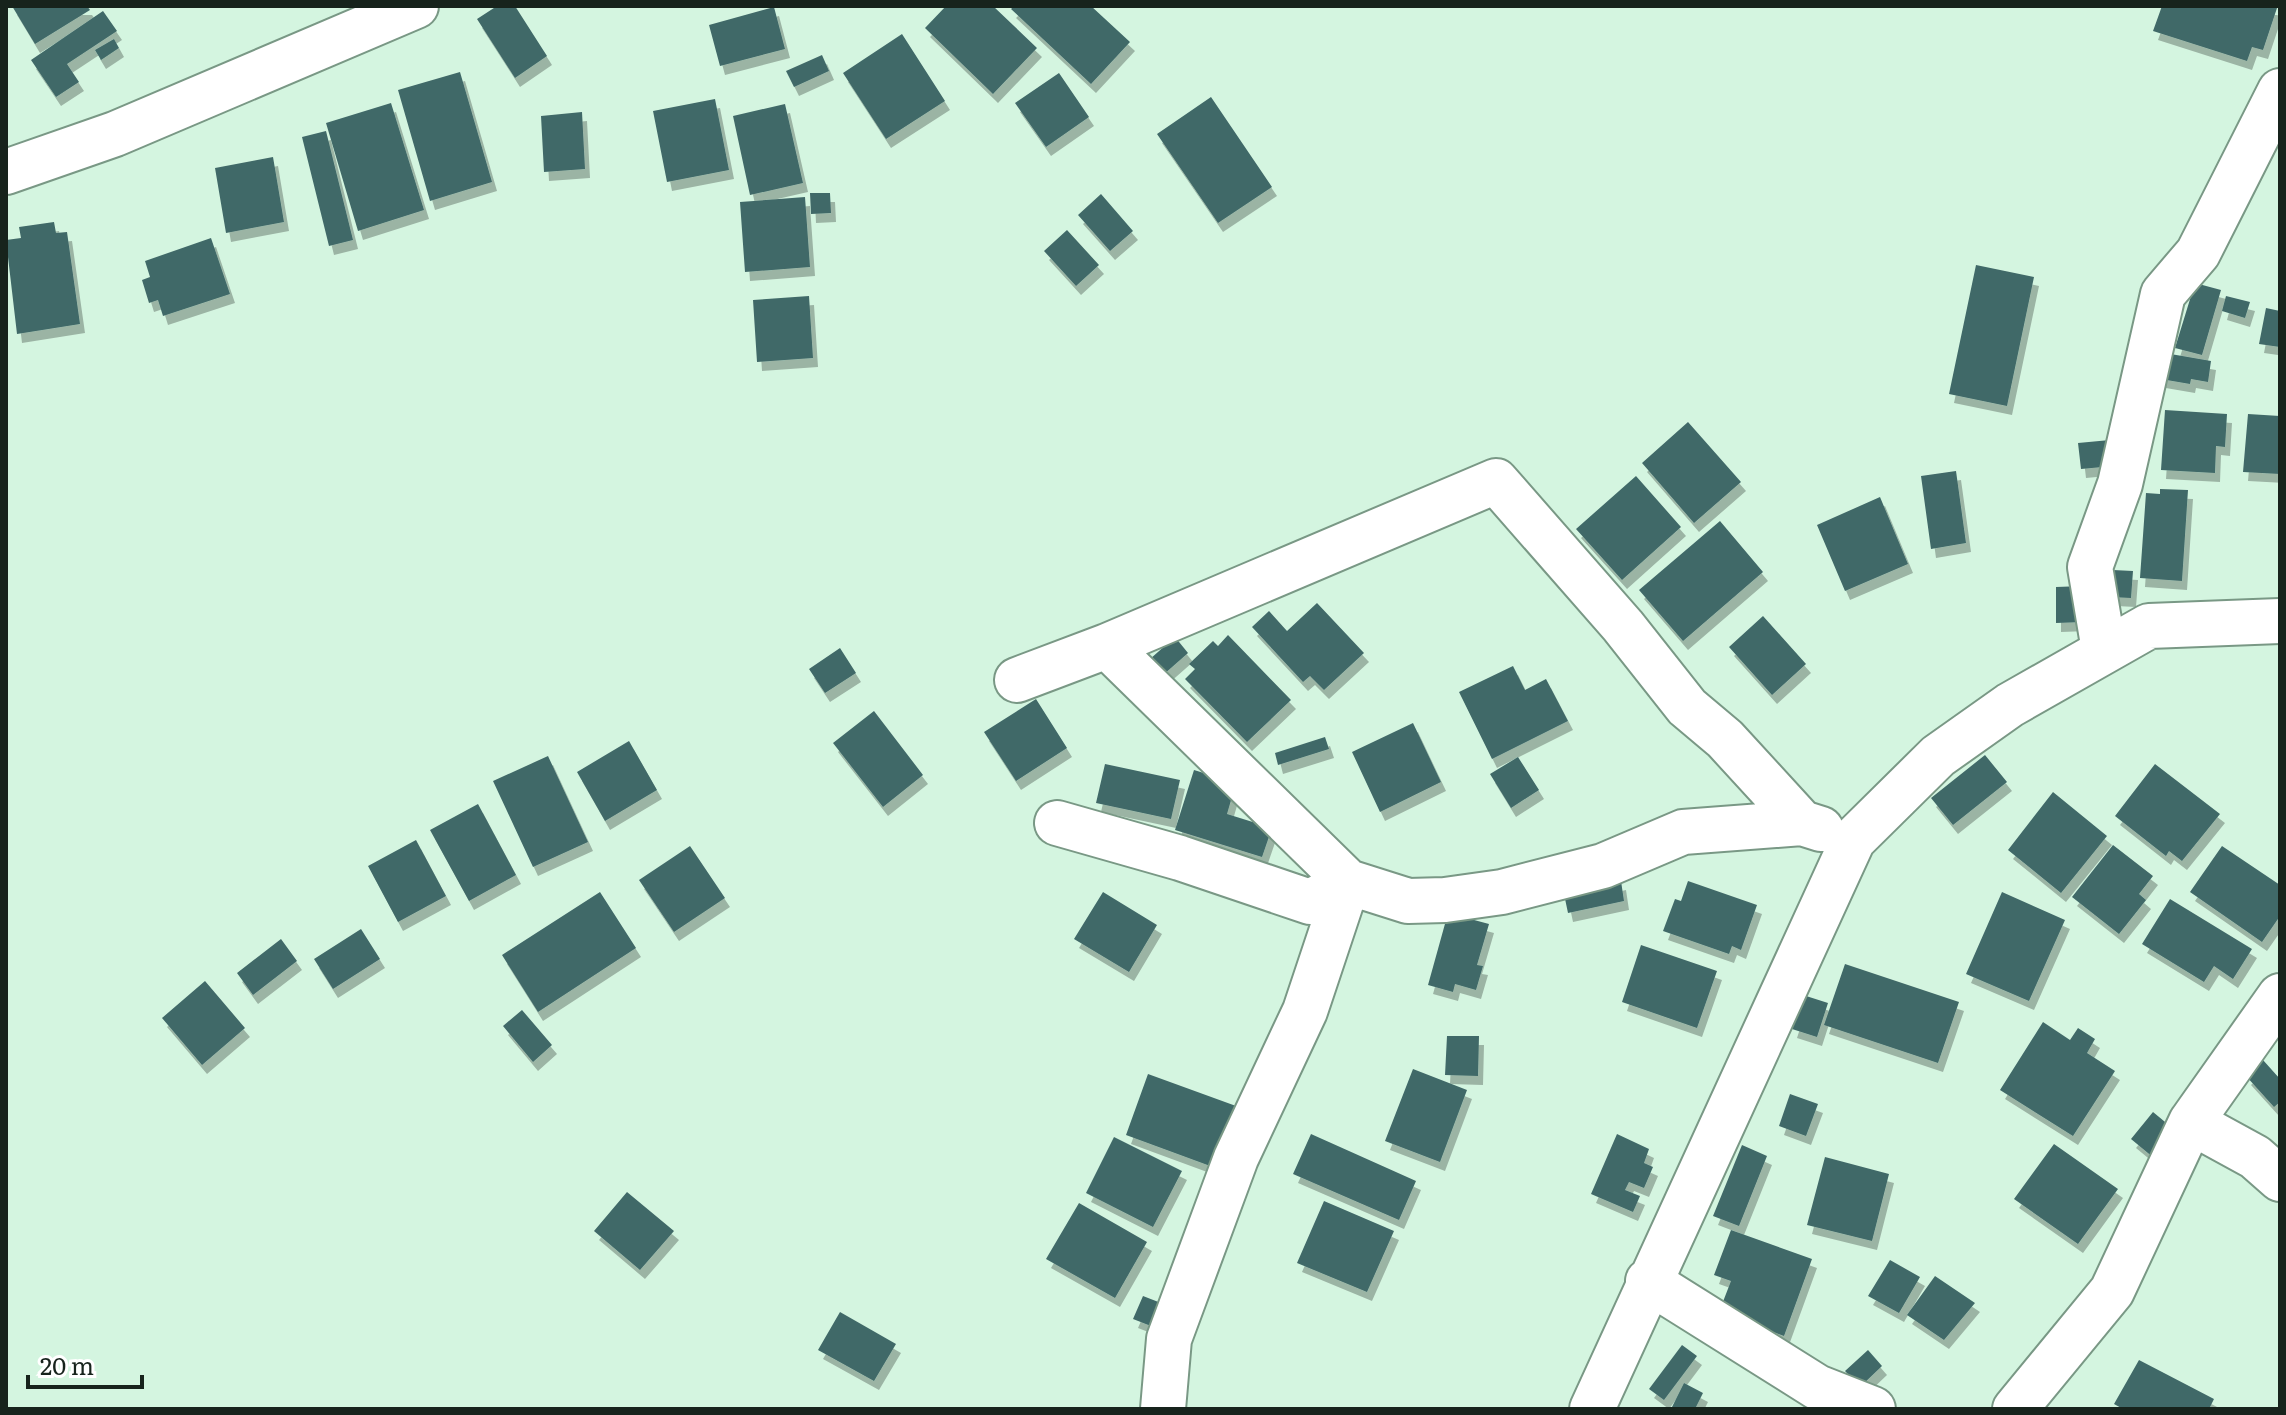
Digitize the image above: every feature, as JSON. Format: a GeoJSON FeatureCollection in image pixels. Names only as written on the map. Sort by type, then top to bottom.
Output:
{"type":"FeatureCollection","features":[{"type":"Feature","properties":{"kind":"street"},"geometry":{"type":"LineString","coordinates":[[6,172],[115,134],[416,6]]}},
{"type":"Feature","properties":{"kind":"street"},"geometry":{"type":"LineString","coordinates":[[2104,650],[2090,567],[2120,484],[2163,294],[2198,253],[2280,91]]}},
{"type":"Feature","properties":{"kind":"street"},"geometry":{"type":"LineString","coordinates":[[1017,680],[1107,646],[1496,481],[1623,626],[1687,707],[1725,739],[1802,823]]}},
{"type":"Feature","properties":{"kind":"street"},"geometry":{"type":"LineString","coordinates":[[1592,1409],[1648,1281],[1853,840],[1938,756],[2010,705],[2149,626],[2280,621]]}},
{"type":"Feature","properties":{"kind":"street"},"geometry":{"type":"LineString","coordinates":[[1107,646],[1348,882],[1408,901],[1445,900],[1502,892],[1603,866],[1683,832],[1802,823],[1853,840]]}},
{"type":"Feature","properties":{"kind":"street"},"geometry":{"type":"LineString","coordinates":[[1057,823],[1180,858],[1310,902],[1348,882]]}},
{"type":"Feature","properties":{"kind":"street"},"geometry":{"type":"LineString","coordinates":[[1163,1409],[1169,1339],[1236,1158],[1305,1011],[1348,882]]}},
{"type":"Feature","properties":{"kind":"street"},"geometry":{"type":"LineString","coordinates":[[2015,1409],[2112,1291],[2191,1122],[2280,996]]}},
{"type":"Feature","properties":{"kind":"street"},"geometry":{"type":"LineString","coordinates":[[2191,1122],[2255,1157],[2280,1179]]}},
{"type":"Feature","properties":{"kind":"street"},"geometry":{"type":"LineString","coordinates":[[1648,1281],[1817,1387],[1873,1409]]}},
{"type":"Feature","properties":{"kind":"building"},"geometry":{"type":"Polygon","coordinates":[[[12,6],[87,6],[90,10],[35,44],[12,6]]]}},
{"type":"Feature","properties":{"kind":"building"},"geometry":{"type":"Polygon","coordinates":[[[497,6],[515,6],[547,56],[515,78],[477,19],[497,6]]]}},
{"type":"Feature","properties":{"kind":"building"},"geometry":{"type":"Polygon","coordinates":[[[946,6],[993,6],[1037,48],[993,94],[925,28],[946,6]]]}},
{"type":"Feature","properties":{"kind":"building"},"geometry":{"type":"Polygon","coordinates":[[[1014,6],[1091,6],[1130,42],[1091,84],[1011,9],[1014,6]]]}},
{"type":"Feature","properties":{"kind":"building"},"geometry":{"type":"Polygon","coordinates":[[[2162,6],[2277,8],[2263,50],[2252,47],[2247,61],[2153,31],[2162,6]]]}},
{"type":"Feature","properties":{"kind":"building"},"geometry":{"type":"Polygon","coordinates":[[[774,7],[785,49],[720,66],[709,25],[774,7]]]}},
{"type":"Feature","properties":{"kind":"building"},"geometry":{"type":"Polygon","coordinates":[[[103,11],[117,31],[67,64],[79,82],[56,97],[31,60],[103,11]]]}},
{"type":"Feature","properties":{"kind":"building"},"geometry":{"type":"Polygon","coordinates":[[[902,34],[945,101],[886,139],[843,73],[902,34]]]}},
{"type":"Feature","properties":{"kind":"building"},"geometry":{"type":"Polygon","coordinates":[[[114,39],[119,48],[101,60],[95,50],[114,39]]]}},
{"type":"Feature","properties":{"kind":"building"},"geometry":{"type":"Polygon","coordinates":[[[822,55],[829,71],[794,87],[786,71],[822,55]]]}},
{"type":"Feature","properties":{"kind":"building"},"geometry":{"type":"Polygon","coordinates":[[[460,72],[492,182],[430,201],[398,90],[460,72]]]}},
{"type":"Feature","properties":{"kind":"building"},"geometry":{"type":"Polygon","coordinates":[[[1059,73],[1089,117],[1046,147],[1015,103],[1059,73]]]}},
{"type":"Feature","properties":{"kind":"building"},"geometry":{"type":"Polygon","coordinates":[[[1211,97],[1272,187],[1218,223],[1157,134],[1211,97]]]}},
{"type":"Feature","properties":{"kind":"building"},"geometry":{"type":"Polygon","coordinates":[[[715,99],[729,170],[667,182],[653,111],[715,99]]]}},
{"type":"Feature","properties":{"kind":"building"},"geometry":{"type":"Polygon","coordinates":[[[391,103],[424,210],[358,231],[326,123],[391,103]]]}},
{"type":"Feature","properties":{"kind":"building"},"geometry":{"type":"Polygon","coordinates":[[[785,104],[803,183],[750,195],[733,116],[785,104]]]}},
{"type":"Feature","properties":{"kind":"building"},"geometry":{"type":"Polygon","coordinates":[[[582,112],[585,169],[544,172],[541,116],[582,112]]]}},
{"type":"Feature","properties":{"kind":"building"},"geometry":{"type":"Polygon","coordinates":[[[326,131],[353,240],[329,246],[302,137],[326,131]]]}},
{"type":"Feature","properties":{"kind":"building"},"geometry":{"type":"Polygon","coordinates":[[[273,157],[284,222],[226,233],[215,168],[273,157]]]}},
{"type":"Feature","properties":{"kind":"building"},"geometry":{"type":"Polygon","coordinates":[[[810,193],[830,193],[831,213],[811,214],[810,193]]]}},
{"type":"Feature","properties":{"kind":"building"},"geometry":{"type":"Polygon","coordinates":[[[1101,194],[1133,231],[1110,251],[1078,215],[1101,194]]]}},
{"type":"Feature","properties":{"kind":"building"},"geometry":{"type":"Polygon","coordinates":[[[805,197],[810,267],[745,272],[740,202],[805,197]]]}},
{"type":"Feature","properties":{"kind":"building"},"geometry":{"type":"Polygon","coordinates":[[[54,222],[56,233],[67,232],[80,324],[17,334],[6,240],[21,238],[19,227],[54,222]]]}},
{"type":"Feature","properties":{"kind":"building"},"geometry":{"type":"Polygon","coordinates":[[[1067,230],[1099,265],[1076,286],[1044,251],[1067,230]]]}},
{"type":"Feature","properties":{"kind":"building"},"geometry":{"type":"Polygon","coordinates":[[[211,238],[230,294],[163,316],[158,300],[149,303],[142,280],[150,277],[145,261],[211,238]]]}},
{"type":"Feature","properties":{"kind":"building"},"geometry":{"type":"Polygon","coordinates":[[[1976,265],[2034,277],[2007,406],[1949,394],[1976,265]]]}},
{"type":"Feature","properties":{"kind":"building"},"geometry":{"type":"Polygon","coordinates":[[[2195,283],[2221,290],[2202,355],[2175,348],[2195,283]]]}},
{"type":"Feature","properties":{"kind":"building"},"geometry":{"type":"Polygon","coordinates":[[[809,296],[813,358],[757,362],[753,300],[809,296]]]}},
{"type":"Feature","properties":{"kind":"building"},"geometry":{"type":"Polygon","coordinates":[[[2226,296],[2250,302],[2245,318],[2222,311],[2226,296]]]}},
{"type":"Feature","properties":{"kind":"building"},"geometry":{"type":"Polygon","coordinates":[[[2266,308],[2280,311],[2280,347],[2259,344],[2266,308]]]}},
{"type":"Feature","properties":{"kind":"building"},"geometry":{"type":"Polygon","coordinates":[[[2159,352],[2211,361],[2208,382],[2191,379],[2190,384],[2155,378],[2159,352]]]}},
{"type":"Feature","properties":{"kind":"building"},"geometry":{"type":"Polygon","coordinates":[[[2165,410],[2227,414],[2225,447],[2216,446],[2215,473],[2161,470],[2165,410]]]}},
{"type":"Feature","properties":{"kind":"building"},"geometry":{"type":"Polygon","coordinates":[[[2248,414],[2280,416],[2280,474],[2243,472],[2248,414]]]}},
{"type":"Feature","properties":{"kind":"building"},"geometry":{"type":"Polygon","coordinates":[[[1688,422],[1741,482],[1694,523],[1642,463],[1688,422]]]}},
{"type":"Feature","properties":{"kind":"building"},"geometry":{"type":"Polygon","coordinates":[[[2110,440],[2113,466],[2081,469],[2078,443],[2110,440]]]}},
{"type":"Feature","properties":{"kind":"building"},"geometry":{"type":"Polygon","coordinates":[[[1956,471],[1966,543],[1931,549],[1921,476],[1956,471]]]}},
{"type":"Feature","properties":{"kind":"building"},"geometry":{"type":"Polygon","coordinates":[[[1636,476],[1681,527],[1622,580],[1576,529],[1636,476]]]}},
{"type":"Feature","properties":{"kind":"building"},"geometry":{"type":"Polygon","coordinates":[[[2160,489],[2188,490],[2182,581],[2140,578],[2146,493],[2160,494],[2160,489]]]}},
{"type":"Feature","properties":{"kind":"building"},"geometry":{"type":"Polygon","coordinates":[[[1880,497],[1908,564],[1845,591],[1817,525],[1880,497]]]}},
{"type":"Feature","properties":{"kind":"building"},"geometry":{"type":"Polygon","coordinates":[[[1720,521],[1763,572],[1683,641],[1639,590],[1720,521]]]}},
{"type":"Feature","properties":{"kind":"building"},"geometry":{"type":"Polygon","coordinates":[[[2113,570],[2133,571],[2131,598],[2111,597],[2113,570]]]}},
{"type":"Feature","properties":{"kind":"building"},"geometry":{"type":"Polygon","coordinates":[[[2083,586],[2083,622],[2056,623],[2056,587],[2083,586]]]}},
{"type":"Feature","properties":{"kind":"building"},"geometry":{"type":"Polygon","coordinates":[[[1317,603],[1364,653],[1324,690],[1310,676],[1303,682],[1252,627],[1269,611],[1287,631],[1317,603]]]}},
{"type":"Feature","properties":{"kind":"building"},"geometry":{"type":"Polygon","coordinates":[[[1763,616],[1806,664],[1772,695],[1729,647],[1763,616]]]}},
{"type":"Feature","properties":{"kind":"building"},"geometry":{"type":"Polygon","coordinates":[[[1228,635],[1291,700],[1247,742],[1185,679],[1195,669],[1189,664],[1213,641],[1218,646],[1228,635]]]}},
{"type":"Feature","properties":{"kind":"building"},"geometry":{"type":"Polygon","coordinates":[[[1175,637],[1188,653],[1163,675],[1150,659],[1175,637]]]}},
{"type":"Feature","properties":{"kind":"building"},"geometry":{"type":"Polygon","coordinates":[[[840,648],[856,673],[825,693],[809,669],[840,648]]]}},
{"type":"Feature","properties":{"kind":"building"},"geometry":{"type":"Polygon","coordinates":[[[1513,666],[1525,690],[1546,679],[1568,721],[1492,759],[1459,692],[1513,666]]]}},
{"type":"Feature","properties":{"kind":"building"},"geometry":{"type":"Polygon","coordinates":[[[1036,699],[1067,748],[1016,781],[984,732],[1036,699]]]}},
{"type":"Feature","properties":{"kind":"building"},"geometry":{"type":"Polygon","coordinates":[[[874,711],[923,775],[883,807],[833,743],[874,711]]]}},
{"type":"Feature","properties":{"kind":"building"},"geometry":{"type":"Polygon","coordinates":[[[1413,723],[1441,782],[1380,812],[1352,752],[1413,723]]]}},
{"type":"Feature","properties":{"kind":"building"},"geometry":{"type":"Polygon","coordinates":[[[1325,737],[1329,749],[1278,765],[1275,753],[1325,737]]]}},
{"type":"Feature","properties":{"kind":"building"},"geometry":{"type":"Polygon","coordinates":[[[629,741],[657,790],[605,821],[577,772],[629,741]]]}},
{"type":"Feature","properties":{"kind":"building"},"geometry":{"type":"Polygon","coordinates":[[[1985,755],[2007,782],[1953,825],[1931,798],[1985,755]]]}},
{"type":"Feature","properties":{"kind":"building"},"geometry":{"type":"Polygon","coordinates":[[[548,756],[588,842],[533,867],[493,781],[548,756]]]}},
{"type":"Feature","properties":{"kind":"building"},"geometry":{"type":"Polygon","coordinates":[[[1518,757],[1539,790],[1511,808],[1490,774],[1518,757]]]}},
{"type":"Feature","properties":{"kind":"building"},"geometry":{"type":"Polygon","coordinates":[[[1105,764],[1180,780],[1171,819],[1096,803],[1105,764]]]}},
{"type":"Feature","properties":{"kind":"building"},"geometry":{"type":"Polygon","coordinates":[[[2155,764],[2220,814],[2182,861],[2169,851],[2166,856],[2115,816],[2155,764]]]}},
{"type":"Feature","properties":{"kind":"building"},"geometry":{"type":"Polygon","coordinates":[[[1194,770],[1236,783],[1227,814],[1272,828],[1262,857],[1175,830],[1194,770]]]}},
{"type":"Feature","properties":{"kind":"building"},"geometry":{"type":"Polygon","coordinates":[[[2053,792],[2107,836],[2061,893],[2008,850],[2053,792]]]}},
{"type":"Feature","properties":{"kind":"building"},"geometry":{"type":"Polygon","coordinates":[[[478,804],[516,875],[469,901],[430,830],[478,804]]]}},
{"type":"Feature","properties":{"kind":"building"},"geometry":{"type":"Polygon","coordinates":[[[416,840],[446,896],[398,922],[368,866],[416,840]]]}},
{"type":"Feature","properties":{"kind":"building"},"geometry":{"type":"Polygon","coordinates":[[[2113,845],[2153,876],[2139,894],[2146,900],[2119,934],[2072,897],[2113,845]]]}},
{"type":"Feature","properties":{"kind":"building"},"geometry":{"type":"Polygon","coordinates":[[[690,846],[725,898],[674,932],[639,880],[690,846]]]}},
{"type":"Feature","properties":{"kind":"building"},"geometry":{"type":"Polygon","coordinates":[[[2222,846],[2280,885],[2280,916],[2262,942],[2190,892],[2222,846]]]}},
{"type":"Feature","properties":{"kind":"building"},"geometry":{"type":"Polygon","coordinates":[[[1621,881],[1624,901],[1568,913],[1564,894],[1621,881]]]}},
{"type":"Feature","properties":{"kind":"building"},"geometry":{"type":"Polygon","coordinates":[[[1688,881],[1757,905],[1741,950],[1732,946],[1729,954],[1663,931],[1675,899],[1681,901],[1688,881]]]}},
{"type":"Feature","properties":{"kind":"building"},"geometry":{"type":"Polygon","coordinates":[[[600,892],[636,948],[538,1012],[502,955],[600,892]]]}},
{"type":"Feature","properties":{"kind":"building"},"geometry":{"type":"Polygon","coordinates":[[[1103,892],[1157,925],[1129,972],[1074,939],[1103,892]]]}},
{"type":"Feature","properties":{"kind":"building"},"geometry":{"type":"Polygon","coordinates":[[[2002,892],[2065,920],[2029,1001],[1966,974],[2002,892]]]}},
{"type":"Feature","properties":{"kind":"building"},"geometry":{"type":"Polygon","coordinates":[[[2170,899],[2252,949],[2233,979],[2214,966],[2204,982],[2142,944],[2170,899]]]}},
{"type":"Feature","properties":{"kind":"building"},"geometry":{"type":"Polygon","coordinates":[[[1448,913],[1489,924],[1477,965],[1483,966],[1476,990],[1455,984],[1453,992],[1428,985],[1448,913]]]}},
{"type":"Feature","properties":{"kind":"building"},"geometry":{"type":"Polygon","coordinates":[[[361,929],[380,959],[333,989],[314,959],[361,929]]]}},
{"type":"Feature","properties":{"kind":"building"},"geometry":{"type":"Polygon","coordinates":[[[281,939],[297,961],[253,995],[237,973],[281,939]]]}},
{"type":"Feature","properties":{"kind":"building"},"geometry":{"type":"Polygon","coordinates":[[[1641,945],[1717,971],[1697,1028],[1622,1002],[1641,945]]]}},
{"type":"Feature","properties":{"kind":"building"},"geometry":{"type":"Polygon","coordinates":[[[1845,964],[1959,1002],[1938,1063],[1824,1025],[1845,964]]]}},
{"type":"Feature","properties":{"kind":"building"},"geometry":{"type":"Polygon","coordinates":[[[205,981],[245,1028],[202,1065],[162,1018],[205,981]]]}},
{"type":"Feature","properties":{"kind":"building"},"geometry":{"type":"Polygon","coordinates":[[[1803,995],[1828,1003],[1817,1037],[1792,1029],[1803,995]]]}},
{"type":"Feature","properties":{"kind":"building"},"geometry":{"type":"Polygon","coordinates":[[[522,1010],[552,1045],[533,1062],[503,1026],[522,1010]]]}},
{"type":"Feature","properties":{"kind":"building"},"geometry":{"type":"Polygon","coordinates":[[[2043,1022],[2070,1040],[2078,1028],[2095,1039],[2087,1053],[2115,1071],[2073,1136],[2000,1090],[2043,1022]]]}},
{"type":"Feature","properties":{"kind":"building"},"geometry":{"type":"Polygon","coordinates":[[[1447,1036],[1479,1036],[1478,1076],[1445,1075],[1447,1036]]]}},
{"type":"Feature","properties":{"kind":"building"},"geometry":{"type":"Polygon","coordinates":[[[2263,1060],[2280,1079],[2280,1102],[2274,1107],[2246,1076],[2263,1060]]]}},
{"type":"Feature","properties":{"kind":"building"},"geometry":{"type":"Polygon","coordinates":[[[1413,1069],[1467,1090],[1440,1162],[1385,1141],[1413,1069]]]}},
{"type":"Feature","properties":{"kind":"building"},"geometry":{"type":"Polygon","coordinates":[[[1148,1074],[1236,1106],[1213,1167],[1126,1135],[1148,1074]]]}},
{"type":"Feature","properties":{"kind":"building"},"geometry":{"type":"Polygon","coordinates":[[[1790,1094],[1818,1104],[1806,1136],[1779,1126],[1790,1094]]]}},
{"type":"Feature","properties":{"kind":"building"},"geometry":{"type":"Polygon","coordinates":[[[2153,1112],[2176,1131],[2154,1158],[2131,1139],[2153,1112]]]}},
{"type":"Feature","properties":{"kind":"building"},"geometry":{"type":"Polygon","coordinates":[[[1311,1134],[1416,1181],[1399,1220],[1293,1174],[1311,1134]]]}},
{"type":"Feature","properties":{"kind":"building"},"geometry":{"type":"Polygon","coordinates":[[[1617,1134],[1649,1149],[1644,1163],[1653,1167],[1644,1188],[1629,1182],[1625,1190],[1640,1196],[1633,1212],[1591,1194],[1617,1134]]]}},
{"type":"Feature","properties":{"kind":"building"},"geometry":{"type":"Polygon","coordinates":[[[1114,1137],[1182,1171],[1153,1227],[1086,1193],[1114,1137]]]}},
{"type":"Feature","properties":{"kind":"building"},"geometry":{"type":"Polygon","coordinates":[[[2054,1144],[2118,1189],[2078,1244],[2014,1199],[2054,1144]]]}},
{"type":"Feature","properties":{"kind":"building"},"geometry":{"type":"Polygon","coordinates":[[[1742,1145],[1767,1156],[1739,1226],[1713,1216],[1742,1145]]]}},
{"type":"Feature","properties":{"kind":"building"},"geometry":{"type":"Polygon","coordinates":[[[1825,1157],[1889,1174],[1872,1241],[1807,1225],[1825,1157]]]}},
{"type":"Feature","properties":{"kind":"building"},"geometry":{"type":"Polygon","coordinates":[[[627,1192],[674,1231],[640,1270],[594,1231],[627,1192]]]}},
{"type":"Feature","properties":{"kind":"building"},"geometry":{"type":"Polygon","coordinates":[[[1324,1201],[1394,1231],[1367,1292],[1297,1263],[1324,1201]]]}},
{"type":"Feature","properties":{"kind":"building"},"geometry":{"type":"Polygon","coordinates":[[[1079,1203],[1147,1242],[1115,1298],[1046,1259],[1079,1203]]]}},
{"type":"Feature","properties":{"kind":"building"},"geometry":{"type":"Polygon","coordinates":[[[1731,1230],[1812,1259],[1784,1336],[1719,1312],[1731,1281],[1714,1275],[1731,1230]]]}},
{"type":"Feature","properties":{"kind":"building"},"geometry":{"type":"Polygon","coordinates":[[[1890,1260],[1920,1277],[1899,1313],[1868,1296],[1890,1260]]]}},
{"type":"Feature","properties":{"kind":"building"},"geometry":{"type":"Polygon","coordinates":[[[1935,1276],[1975,1303],[1944,1340],[1907,1315],[1935,1276]]]}},
{"type":"Feature","properties":{"kind":"building"},"geometry":{"type":"Polygon","coordinates":[[[1143,1296],[1161,1303],[1151,1326],[1133,1319],[1143,1296]]]}},
{"type":"Feature","properties":{"kind":"building"},"geometry":{"type":"Polygon","coordinates":[[[840,1312],[896,1344],[874,1381],[818,1350],[840,1312]]]}},
{"type":"Feature","properties":{"kind":"building"},"geometry":{"type":"Polygon","coordinates":[[[1682,1345],[1697,1356],[1664,1400],[1649,1389],[1682,1345]]]}},
{"type":"Feature","properties":{"kind":"building"},"geometry":{"type":"Polygon","coordinates":[[[1868,1350],[1882,1366],[1860,1387],[1845,1371],[1868,1350]]]}},
{"type":"Feature","properties":{"kind":"building"},"geometry":{"type":"Polygon","coordinates":[[[2139,1360],[2214,1399],[2209,1409],[2123,1409],[2114,1404],[2139,1360]]]}},
{"type":"Feature","properties":{"kind":"building"},"geometry":{"type":"Polygon","coordinates":[[[1684,1383],[1703,1393],[1695,1409],[1671,1409],[1684,1383]]]}}]}
